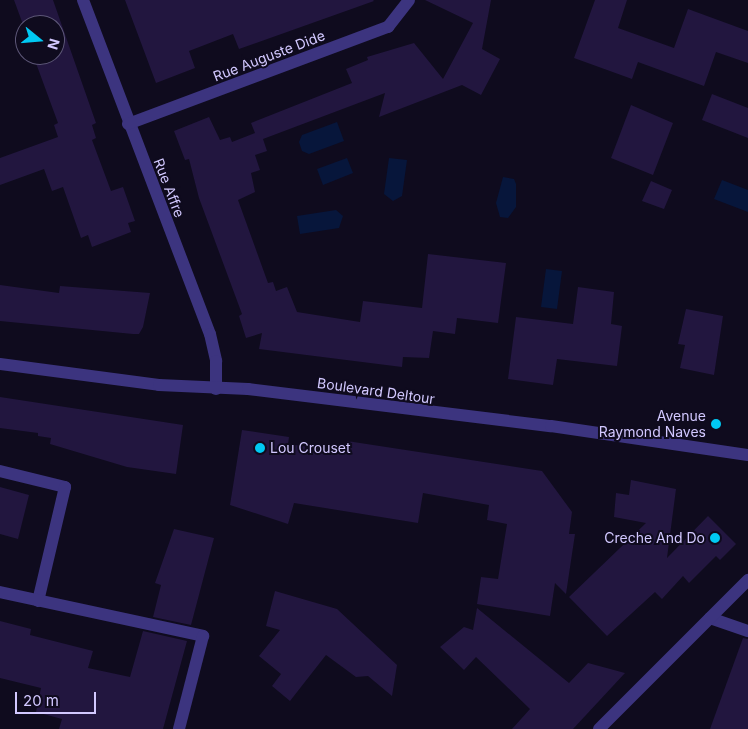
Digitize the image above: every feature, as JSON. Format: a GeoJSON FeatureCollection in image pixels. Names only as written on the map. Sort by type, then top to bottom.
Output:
{"type":"FeatureCollection","features":[{"type":"Feature","properties":{"kind":"street","name":"Rue Affre"},"geometry":{"type":"LineString","coordinates":[[83,0],[128,124],[210,334],[216,361],[216,389]]}},
{"type":"Feature","properties":{"kind":"street","name":"Rue Auguste Dide"},"geometry":{"type":"LineString","coordinates":[[128,124],[388,27],[409,0]]}},
{"type":"Feature","properties":{"kind":"street","name":"Boulevard Deltour"},"geometry":{"type":"LineString","coordinates":[[0,364],[216,389],[248,389],[551,426],[748,455]]}},
{"type":"Feature","properties":{"kind":"street"},"geometry":{"type":"LineString","coordinates":[[0,471],[65,487],[38,601]]}},
{"type":"Feature","properties":{"kind":"street"},"geometry":{"type":"LineString","coordinates":[[599,729],[748,580]]}},
{"type":"Feature","properties":{"kind":"street"},"geometry":{"type":"LineString","coordinates":[[0,592],[109,618],[142,620],[204,636],[179,729]]}},
{"type":"Feature","properties":{"kind":"street"},"geometry":{"type":"LineString","coordinates":[[710,618],[748,631]]}},
{"type":"Feature","properties":{"kind":"water"},"geometry":{"type":"Polygon","coordinates":[[[337,122],[344,141],[309,154],[302,151],[299,142],[302,135],[337,122]]]}},
{"type":"Feature","properties":{"kind":"water"},"geometry":{"type":"Polygon","coordinates":[[[347,158],[353,173],[323,185],[317,169],[347,158]]]}},
{"type":"Feature","properties":{"kind":"water"},"geometry":{"type":"Polygon","coordinates":[[[389,158],[407,160],[402,196],[393,201],[384,194],[389,158]]]}},
{"type":"Feature","properties":{"kind":"water"},"geometry":{"type":"Polygon","coordinates":[[[503,177],[514,179],[516,184],[516,207],[508,218],[500,217],[496,203],[503,177]]]}},
{"type":"Feature","properties":{"kind":"water"},"geometry":{"type":"Polygon","coordinates":[[[722,180],[748,190],[748,212],[714,199],[722,180]]]}},
{"type":"Feature","properties":{"kind":"water"},"geometry":{"type":"Polygon","coordinates":[[[336,210],[343,216],[339,228],[300,234],[297,216],[336,210]]]}},
{"type":"Feature","properties":{"kind":"water"},"geometry":{"type":"Polygon","coordinates":[[[546,269],[562,271],[557,309],[541,307],[546,269]]]}},
{"type":"Feature","properties":{"kind":"building"},"geometry":{"type":"Polygon","coordinates":[[[14,0],[53,0],[58,15],[20,15],[14,0]]]}},
{"type":"Feature","properties":{"kind":"building"},"geometry":{"type":"Polygon","coordinates":[[[125,0],[374,1],[239,49],[233,34],[189,51],[195,68],[156,83],[125,0]]]}},
{"type":"Feature","properties":{"kind":"building"},"geometry":{"type":"Polygon","coordinates":[[[425,0],[491,0],[482,49],[500,59],[481,95],[462,85],[379,117],[385,93],[263,139],[267,151],[255,155],[260,170],[251,173],[255,192],[238,200],[268,283],[273,282],[276,291],[287,287],[297,312],[360,322],[363,301],[422,308],[428,254],[506,263],[498,323],[457,318],[455,334],[433,331],[429,358],[403,357],[402,367],[259,349],[262,333],[246,338],[239,316],[242,314],[199,198],[189,159],[185,160],[174,131],[209,117],[220,140],[230,137],[232,142],[255,133],[251,123],[352,83],[346,69],[368,60],[367,57],[414,43],[443,79],[473,23],[425,0]]]}},
{"type":"Feature","properties":{"kind":"building"},"geometry":{"type":"Polygon","coordinates":[[[595,0],[627,0],[618,28],[674,48],[688,9],[748,31],[748,63],[716,52],[704,86],[638,62],[632,79],[574,58],[595,0]]]}},
{"type":"Feature","properties":{"kind":"building"},"geometry":{"type":"Polygon","coordinates":[[[65,34],[96,123],[92,125],[96,138],[92,140],[111,191],[123,187],[135,221],[128,223],[131,232],[92,247],[88,235],[81,238],[63,187],[52,191],[44,169],[0,185],[0,158],[58,137],[54,125],[58,123],[37,65],[65,65],[65,34]]]}},
{"type":"Feature","properties":{"kind":"building"},"geometry":{"type":"Polygon","coordinates":[[[712,94],[748,108],[748,138],[702,120],[712,94]]]}},
{"type":"Feature","properties":{"kind":"building"},"geometry":{"type":"Polygon","coordinates":[[[631,105],[673,123],[653,175],[611,158],[631,105]]]}},
{"type":"Feature","properties":{"kind":"building"},"geometry":{"type":"Polygon","coordinates":[[[651,181],[672,190],[664,209],[642,201],[651,181]]]}},
{"type":"Feature","properties":{"kind":"building"},"geometry":{"type":"Polygon","coordinates":[[[0,285],[59,293],[60,286],[150,293],[143,327],[139,334],[133,334],[0,321],[0,285]]]}},
{"type":"Feature","properties":{"kind":"building"},"geometry":{"type":"Polygon","coordinates":[[[578,287],[614,292],[611,324],[622,326],[617,366],[557,359],[553,385],[508,379],[516,317],[573,324],[578,287]]]}},
{"type":"Feature","properties":{"kind":"building"},"geometry":{"type":"Polygon","coordinates":[[[686,309],[723,316],[714,375],[680,368],[685,345],[678,344],[686,309]]]}},
{"type":"Feature","properties":{"kind":"building"},"geometry":{"type":"Polygon","coordinates":[[[0,397],[183,425],[176,474],[127,467],[50,444],[51,438],[38,436],[38,433],[0,428],[0,397]]]}},
{"type":"Feature","properties":{"kind":"building"},"geometry":{"type":"Polygon","coordinates":[[[242,430],[289,437],[288,444],[345,452],[347,441],[542,471],[572,512],[569,534],[575,534],[566,594],[555,583],[550,616],[477,604],[481,577],[498,579],[507,524],[487,520],[489,505],[423,493],[418,523],[294,503],[288,524],[230,505],[242,430]]]}},
{"type":"Feature","properties":{"kind":"building"},"geometry":{"type":"Polygon","coordinates":[[[631,480],[676,489],[667,558],[708,516],[736,544],[720,560],[716,556],[689,583],[683,576],[662,599],[655,592],[607,636],[569,597],[646,523],[614,517],[616,493],[629,495],[631,480]]]}},
{"type":"Feature","properties":{"kind":"building"},"geometry":{"type":"Polygon","coordinates":[[[0,487],[29,495],[18,539],[0,534],[0,487]]]}},
{"type":"Feature","properties":{"kind":"building"},"geometry":{"type":"Polygon","coordinates":[[[174,529],[214,538],[191,625],[153,617],[161,585],[155,583],[174,529]]]}},
{"type":"Feature","properties":{"kind":"building"},"geometry":{"type":"Polygon","coordinates":[[[275,591],[337,609],[397,665],[392,696],[368,676],[356,677],[326,655],[290,701],[272,686],[281,674],[259,656],[280,630],[266,626],[275,591]]]}},
{"type":"Feature","properties":{"kind":"building"},"geometry":{"type":"Polygon","coordinates":[[[477,608],[569,683],[588,663],[625,673],[573,729],[512,729],[530,709],[476,657],[464,670],[440,647],[464,627],[473,630],[477,608]]]}},
{"type":"Feature","properties":{"kind":"building"},"geometry":{"type":"Polygon","coordinates":[[[0,621],[31,629],[30,635],[93,651],[88,668],[130,677],[143,631],[187,641],[163,729],[59,729],[62,719],[36,712],[41,688],[0,678],[0,621]]]}},
{"type":"Feature","properties":{"kind":"building"},"geometry":{"type":"Polygon","coordinates":[[[743,638],[748,639],[748,729],[710,729],[743,638]]]}},
{"type":"Feature","properties":{"kind":"place","name":"Avenue Raymond Naves"},"geometry":{"type":"Point","coordinates":[716,424]}},
{"type":"Feature","properties":{"kind":"place","name":"Lou Crouset"},"geometry":{"type":"Point","coordinates":[260,448]}},
{"type":"Feature","properties":{"kind":"place","name":"Creche And Do"},"geometry":{"type":"Point","coordinates":[715,538]}}]}
